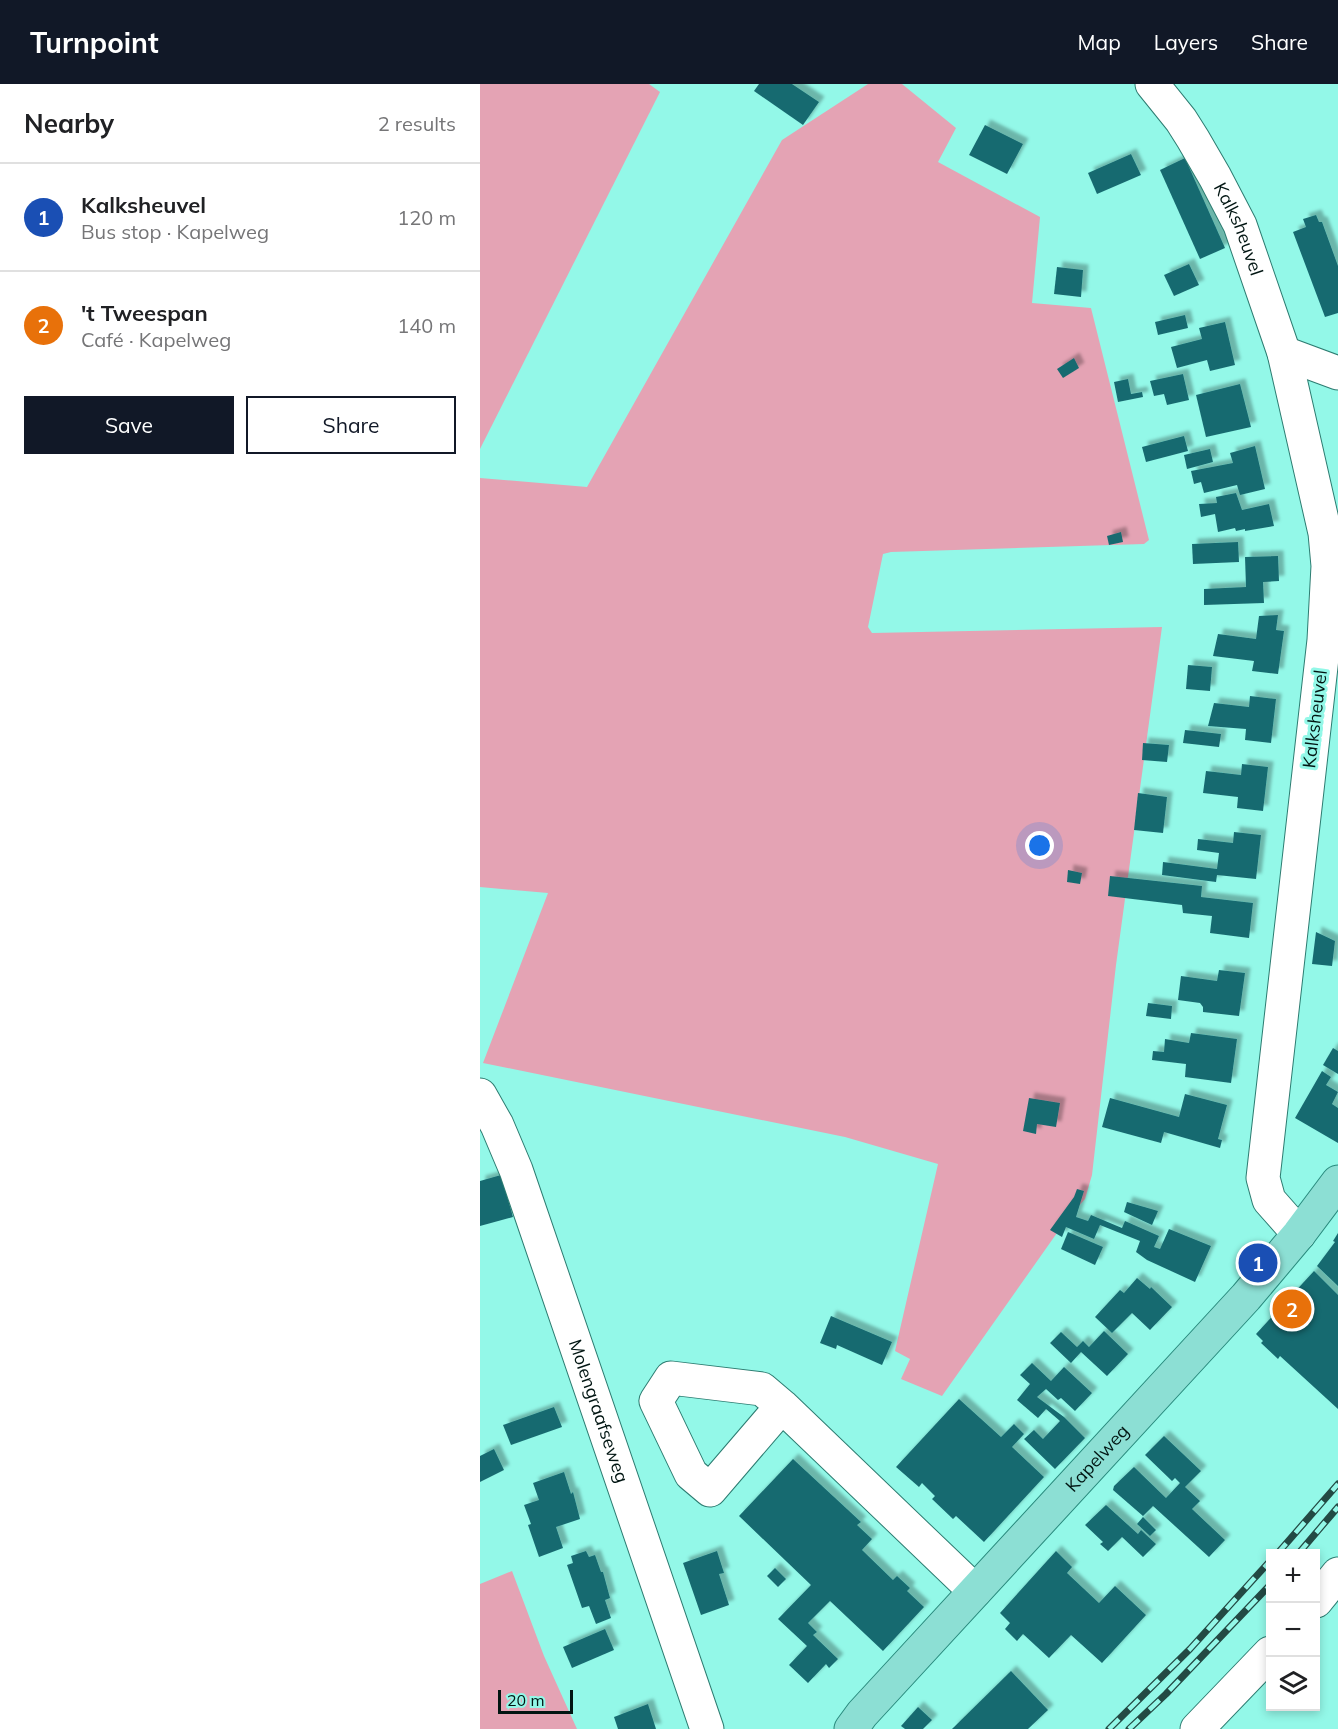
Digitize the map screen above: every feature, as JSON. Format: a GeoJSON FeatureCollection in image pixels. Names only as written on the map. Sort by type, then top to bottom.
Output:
{"type":"FeatureCollection","features":[{"type":"Feature","properties":{"kind":"main road","name":"Kapelweg"},"geometry":{"type":"LineString","coordinates":[[851,1729],[862,1714],[1246,1297],[1299,1234],[1338,1182]]}},
{"type":"Feature","properties":{"kind":"street","name":"Kalksheuvel"},"geometry":{"type":"LineString","coordinates":[[1152,84],[1181,120],[1240,225],[1284,353],[1318,498],[1328,566],[1324,640],[1263,1178],[1269,1200],[1299,1234]]}},
{"type":"Feature","properties":{"kind":"street"},"geometry":{"type":"LineString","coordinates":[[1284,353],[1338,373]]}},
{"type":"Feature","properties":{"kind":"street","name":"Molengraafseweg"},"geometry":{"type":"LineString","coordinates":[[480,1095],[497,1125],[516,1170],[707,1729]]}},
{"type":"Feature","properties":{"kind":"street"},"geometry":{"type":"LineString","coordinates":[[782,1406],[975,1591]]}},
{"type":"Feature","properties":{"kind":"street"},"geometry":{"type":"LineString","coordinates":[[1320,1596],[1338,1574]]}},
{"type":"Feature","properties":{"kind":"street"},"geometry":{"type":"LineString","coordinates":[[1197,1729],[1266,1657]]}},
{"type":"Feature","properties":{"kind":"shaded area"},"geometry":{"type":"Polygon","coordinates":[[[480,84],[649,84],[660,92],[480,449],[480,84]]]}},
{"type":"Feature","properties":{"kind":"shaded area"},"geometry":{"type":"Polygon","coordinates":[[[868,84],[902,84],[956,128],[938,162],[1040,217],[1032,303],[1091,308],[1149,540],[1144,544],[883,554],[868,627],[872,633],[1162,627],[1116,965],[1092,1175],[1085,1199],[1064,1223],[942,1396],[901,1379],[910,1359],[895,1351],[938,1164],[845,1137],[483,1063],[548,893],[480,887],[480,478],[587,487],[782,140],[868,84]]]}},
{"type":"Feature","properties":{"kind":"shaded area"},"geometry":{"type":"Polygon","coordinates":[[[512,1571],[544,1656],[577,1729],[480,1729],[480,1584],[512,1571]]]}},
{"type":"Feature","properties":{"kind":"building"},"geometry":{"type":"Polygon","coordinates":[[[759,84],[792,84],[819,102],[803,125],[754,91],[759,84]]]}},
{"type":"Feature","properties":{"kind":"building"},"geometry":{"type":"Polygon","coordinates":[[[985,125],[1023,144],[1007,174],[969,155],[985,125]]]}},
{"type":"Feature","properties":{"kind":"building"},"geometry":{"type":"Polygon","coordinates":[[[1131,154],[1141,175],[1097,194],[1088,173],[1131,154]]]}},
{"type":"Feature","properties":{"kind":"building"},"geometry":{"type":"Polygon","coordinates":[[[1185,158],[1225,248],[1200,259],[1160,170],[1185,158]]]}},
{"type":"Feature","properties":{"kind":"building"},"geometry":{"type":"Polygon","coordinates":[[[1316,215],[1319,222],[1322,222],[1338,266],[1338,313],[1325,317],[1293,232],[1306,227],[1303,219],[1316,215]]]}},
{"type":"Feature","properties":{"kind":"building"},"geometry":{"type":"Polygon","coordinates":[[[1189,264],[1199,285],[1174,296],[1164,275],[1189,264]]]}},
{"type":"Feature","properties":{"kind":"building"},"geometry":{"type":"Polygon","coordinates":[[[1057,267],[1083,270],[1081,297],[1054,294],[1057,267]]]}},
{"type":"Feature","properties":{"kind":"building"},"geometry":{"type":"Polygon","coordinates":[[[1185,315],[1188,328],[1158,335],[1155,322],[1185,315]]]}},
{"type":"Feature","properties":{"kind":"building"},"geometry":{"type":"Polygon","coordinates":[[[1225,322],[1235,365],[1210,371],[1207,360],[1177,368],[1171,347],[1202,339],[1199,328],[1225,322]]]}},
{"type":"Feature","properties":{"kind":"building"},"geometry":{"type":"Polygon","coordinates":[[[1074,358],[1079,368],[1063,378],[1057,369],[1074,358]]]}},
{"type":"Feature","properties":{"kind":"building"},"geometry":{"type":"Polygon","coordinates":[[[1183,374],[1189,400],[1167,405],[1164,394],[1154,396],[1150,381],[1183,374]]]}},
{"type":"Feature","properties":{"kind":"building"},"geometry":{"type":"Polygon","coordinates":[[[1128,379],[1131,394],[1142,392],[1143,397],[1118,402],[1114,382],[1128,379]]]}},
{"type":"Feature","properties":{"kind":"building"},"geometry":{"type":"Polygon","coordinates":[[[1240,384],[1251,427],[1206,437],[1196,395],[1240,384]]]}},
{"type":"Feature","properties":{"kind":"building"},"geometry":{"type":"Polygon","coordinates":[[[1184,436],[1188,451],[1146,462],[1142,447],[1184,436]]]}},
{"type":"Feature","properties":{"kind":"building"},"geometry":{"type":"Polygon","coordinates":[[[1255,446],[1265,489],[1240,495],[1237,485],[1204,493],[1201,482],[1194,484],[1191,471],[1233,463],[1230,453],[1255,446]]]}},
{"type":"Feature","properties":{"kind":"building"},"geometry":{"type":"Polygon","coordinates":[[[1210,449],[1213,462],[1187,469],[1184,455],[1210,449]]]}},
{"type":"Feature","properties":{"kind":"building"},"geometry":{"type":"Polygon","coordinates":[[[1236,493],[1242,510],[1269,504],[1274,526],[1245,531],[1245,529],[1236,531],[1235,528],[1218,532],[1215,514],[1201,517],[1199,504],[1217,503],[1216,497],[1236,493]]]}},
{"type":"Feature","properties":{"kind":"building"},"geometry":{"type":"Polygon","coordinates":[[[1121,532],[1123,542],[1109,545],[1107,536],[1121,532]]]}},
{"type":"Feature","properties":{"kind":"building"},"geometry":{"type":"Polygon","coordinates":[[[1238,542],[1239,562],[1193,564],[1192,544],[1238,542]]]}},
{"type":"Feature","properties":{"kind":"building"},"geometry":{"type":"Polygon","coordinates":[[[1278,556],[1279,581],[1263,582],[1264,603],[1204,605],[1204,589],[1246,587],[1245,557],[1278,556]]]}},
{"type":"Feature","properties":{"kind":"building"},"geometry":{"type":"Polygon","coordinates":[[[1278,615],[1276,630],[1284,631],[1278,674],[1252,671],[1254,661],[1213,656],[1218,634],[1256,639],[1259,616],[1278,615]]]}},
{"type":"Feature","properties":{"kind":"building"},"geometry":{"type":"Polygon","coordinates":[[[1188,665],[1212,667],[1210,691],[1186,689],[1188,665]]]}},
{"type":"Feature","properties":{"kind":"building"},"geometry":{"type":"Polygon","coordinates":[[[1250,696],[1276,699],[1271,743],[1245,740],[1246,729],[1208,726],[1214,703],[1249,707],[1250,696]]]}},
{"type":"Feature","properties":{"kind":"building"},"geometry":{"type":"Polygon","coordinates":[[[1185,730],[1221,734],[1219,747],[1183,743],[1185,730]]]}},
{"type":"Feature","properties":{"kind":"building"},"geometry":{"type":"Polygon","coordinates":[[[1143,743],[1169,745],[1167,762],[1142,760],[1143,743]]]}},
{"type":"Feature","properties":{"kind":"building"},"geometry":{"type":"Polygon","coordinates":[[[1242,764],[1268,767],[1263,811],[1237,808],[1238,797],[1203,793],[1206,771],[1241,775],[1242,764]]]}},
{"type":"Feature","properties":{"kind":"building"},"geometry":{"type":"Polygon","coordinates":[[[1138,793],[1167,797],[1163,833],[1134,830],[1138,793]]]}},
{"type":"Feature","properties":{"kind":"building"},"geometry":{"type":"Polygon","coordinates":[[[1234,832],[1261,835],[1256,879],[1217,875],[1216,882],[1162,875],[1163,862],[1217,869],[1219,853],[1197,850],[1198,839],[1233,843],[1234,832]]]}},
{"type":"Feature","properties":{"kind":"building"},"geometry":{"type":"Polygon","coordinates":[[[1068,870],[1082,873],[1080,884],[1067,882],[1068,870]]]}},
{"type":"Feature","properties":{"kind":"building"},"geometry":{"type":"Polygon","coordinates":[[[1110,876],[1202,886],[1201,897],[1253,903],[1249,938],[1210,933],[1212,916],[1183,913],[1182,905],[1108,896],[1110,876]]]}},
{"type":"Feature","properties":{"kind":"building"},"geometry":{"type":"Polygon","coordinates":[[[1316,932],[1335,941],[1332,966],[1312,964],[1316,932]]]}},
{"type":"Feature","properties":{"kind":"building"},"geometry":{"type":"Polygon","coordinates":[[[1219,970],[1245,973],[1239,1016],[1203,1012],[1200,1003],[1178,1000],[1181,976],[1217,981],[1219,970]]]}},
{"type":"Feature","properties":{"kind":"building"},"geometry":{"type":"Polygon","coordinates":[[[1148,1003],[1172,1006],[1171,1019],[1146,1016],[1148,1003]]]}},
{"type":"Feature","properties":{"kind":"building"},"geometry":{"type":"Polygon","coordinates":[[[1191,1033],[1237,1039],[1231,1083],[1185,1077],[1186,1064],[1152,1060],[1153,1051],[1164,1052],[1165,1039],[1189,1043],[1191,1033]]]}},
{"type":"Feature","properties":{"kind":"building"},"geometry":{"type":"Polygon","coordinates":[[[1333,1048],[1338,1051],[1338,1074],[1323,1065],[1333,1048]]]}},
{"type":"Feature","properties":{"kind":"building"},"geometry":{"type":"Polygon","coordinates":[[[1322,1071],[1331,1077],[1326,1085],[1338,1092],[1332,1104],[1338,1108],[1338,1143],[1295,1118],[1322,1071]]]}},
{"type":"Feature","properties":{"kind":"building"},"geometry":{"type":"Polygon","coordinates":[[[1185,1094],[1227,1105],[1218,1139],[1222,1140],[1220,1148],[1164,1132],[1161,1143],[1102,1127],[1110,1098],[1179,1117],[1185,1094]]]}},
{"type":"Feature","properties":{"kind":"building"},"geometry":{"type":"Polygon","coordinates":[[[1029,1098],[1060,1103],[1056,1127],[1037,1124],[1036,1134],[1023,1131],[1029,1098]]]}},
{"type":"Feature","properties":{"kind":"building"},"geometry":{"type":"Polygon","coordinates":[[[501,1175],[513,1217],[480,1226],[480,1181],[501,1175]]]}},
{"type":"Feature","properties":{"kind":"building"},"geometry":{"type":"Polygon","coordinates":[[[1077,1189],[1084,1191],[1076,1217],[1088,1221],[1091,1215],[1122,1228],[1125,1221],[1159,1236],[1154,1247],[1160,1249],[1169,1229],[1211,1246],[1195,1282],[1147,1260],[1136,1252],[1140,1241],[1100,1225],[1094,1239],[1066,1227],[1062,1237],[1050,1230],[1074,1197],[1077,1189]]]}},
{"type":"Feature","properties":{"kind":"building"},"geometry":{"type":"Polygon","coordinates":[[[1127,1202],[1158,1211],[1152,1225],[1124,1212],[1127,1202]]]}},
{"type":"Feature","properties":{"kind":"building"},"geometry":{"type":"Polygon","coordinates":[[[1068,1232],[1103,1247],[1095,1265],[1061,1249],[1068,1232]]]}},
{"type":"Feature","properties":{"kind":"building"},"geometry":{"type":"Polygon","coordinates":[[[1338,1233],[1338,1286],[1317,1266],[1335,1242],[1333,1241],[1338,1233]]]}},
{"type":"Feature","properties":{"kind":"building"},"geometry":{"type":"Polygon","coordinates":[[[1314,1271],[1338,1295],[1338,1409],[1280,1356],[1278,1359],[1261,1343],[1263,1341],[1256,1334],[1314,1271]]]}},
{"type":"Feature","properties":{"kind":"building"},"geometry":{"type":"Polygon","coordinates":[[[1137,1278],[1150,1289],[1151,1287],[1172,1307],[1150,1330],[1132,1313],[1112,1333],[1095,1317],[1120,1290],[1124,1293],[1137,1278]]]}},
{"type":"Feature","properties":{"kind":"building"},"geometry":{"type":"Polygon","coordinates":[[[831,1316],[892,1342],[882,1365],[837,1345],[836,1349],[820,1343],[831,1316]]]}},
{"type":"Feature","properties":{"kind":"building"},"geometry":{"type":"Polygon","coordinates":[[[1104,1331],[1128,1354],[1107,1376],[1081,1352],[1071,1363],[1050,1343],[1061,1332],[1077,1347],[1083,1341],[1089,1347],[1104,1331]]]}},
{"type":"Feature","properties":{"kind":"building"},"geometry":{"type":"Polygon","coordinates":[[[1032,1363],[1051,1381],[1064,1367],[1092,1393],[1075,1411],[1061,1398],[1058,1400],[1046,1389],[1037,1397],[1064,1417],[1085,1438],[1055,1469],[1024,1439],[1034,1430],[1043,1439],[1060,1421],[1046,1409],[1038,1418],[1017,1400],[1030,1384],[1020,1375],[1032,1363]]]}},
{"type":"Feature","properties":{"kind":"building"},"geometry":{"type":"Polygon","coordinates":[[[959,1399],[1001,1437],[1014,1424],[1024,1434],[1012,1447],[1044,1477],[984,1542],[956,1516],[953,1519],[932,1499],[935,1496],[922,1483],[919,1487],[896,1467],[959,1399]]]}},
{"type":"Feature","properties":{"kind":"building"},"geometry":{"type":"Polygon","coordinates":[[[554,1407],[562,1427],[511,1445],[503,1425],[554,1407]]]}},
{"type":"Feature","properties":{"kind":"building"},"geometry":{"type":"Polygon","coordinates":[[[1164,1436],[1201,1471],[1185,1487],[1200,1501],[1192,1509],[1225,1540],[1209,1557],[1153,1506],[1143,1516],[1113,1490],[1114,1486],[1134,1467],[1166,1498],[1180,1483],[1175,1478],[1172,1481],[1145,1455],[1164,1436]]]}},
{"type":"Feature","properties":{"kind":"building"},"geometry":{"type":"Polygon","coordinates":[[[494,1449],[504,1470],[480,1482],[480,1456],[494,1449]]]}},
{"type":"Feature","properties":{"kind":"building"},"geometry":{"type":"Polygon","coordinates":[[[793,1459],[861,1522],[857,1525],[872,1539],[862,1550],[893,1580],[897,1576],[910,1588],[907,1591],[924,1607],[883,1651],[830,1601],[808,1623],[817,1632],[813,1635],[838,1659],[829,1668],[826,1664],[808,1683],[789,1665],[807,1646],[778,1619],[811,1585],[739,1516],[793,1459]]]}},
{"type":"Feature","properties":{"kind":"building"},"geometry":{"type":"Polygon","coordinates":[[[564,1472],[571,1494],[573,1492],[580,1519],[556,1527],[563,1548],[539,1557],[524,1505],[539,1500],[533,1483],[564,1472]]]}},
{"type":"Feature","properties":{"kind":"building"},"geometry":{"type":"Polygon","coordinates":[[[1106,1505],[1138,1534],[1141,1530],[1156,1544],[1143,1557],[1122,1537],[1108,1551],[1100,1544],[1103,1542],[1085,1525],[1106,1505]]]}},
{"type":"Feature","properties":{"kind":"building"},"geometry":{"type":"Polygon","coordinates":[[[1143,1517],[1156,1530],[1150,1536],[1137,1524],[1143,1517]]]}},
{"type":"Feature","properties":{"kind":"building"},"geometry":{"type":"Polygon","coordinates":[[[586,1551],[589,1557],[595,1555],[601,1572],[603,1572],[610,1598],[605,1600],[611,1618],[596,1624],[589,1606],[582,1608],[567,1565],[573,1563],[571,1556],[586,1551]]]}},
{"type":"Feature","properties":{"kind":"building"},"geometry":{"type":"Polygon","coordinates":[[[717,1551],[724,1573],[719,1574],[729,1605],[701,1615],[683,1563],[717,1551]]]}},
{"type":"Feature","properties":{"kind":"building"},"geometry":{"type":"Polygon","coordinates":[[[1056,1551],[1072,1567],[1067,1573],[1099,1603],[1115,1586],[1146,1615],[1102,1663],[1071,1635],[1049,1658],[1023,1634],[1017,1641],[1005,1629],[1010,1623],[1000,1613],[1056,1551]]]}},
{"type":"Feature","properties":{"kind":"building"},"geometry":{"type":"Polygon","coordinates":[[[775,1568],[786,1579],[778,1587],[767,1576],[775,1568]]]}},
{"type":"Feature","properties":{"kind":"building"},"geometry":{"type":"Polygon","coordinates":[[[605,1629],[614,1650],[572,1668],[563,1647],[605,1629]]]}},
{"type":"Feature","properties":{"kind":"building"},"geometry":{"type":"Polygon","coordinates":[[[1011,1671],[1048,1710],[1028,1729],[952,1729],[1011,1671]]]}},
{"type":"Feature","properties":{"kind":"building"},"geometry":{"type":"Polygon","coordinates":[[[648,1704],[656,1729],[618,1729],[614,1717],[648,1704]]]}},
{"type":"Feature","properties":{"kind":"building"},"geometry":{"type":"Polygon","coordinates":[[[918,1707],[932,1720],[923,1729],[905,1729],[901,1726],[918,1707]]]}},
{"type":"Feature","properties":{"kind":"railway"},"geometry":{"type":"LineString","coordinates":[[1281,1549],[1338,1484]]}},
{"type":"Feature","properties":{"kind":"railway"},"geometry":{"type":"LineString","coordinates":[[1302,1549],[1338,1507]]}},
{"type":"Feature","properties":{"kind":"railway"},"geometry":{"type":"LineString","coordinates":[[1109,1729],[1190,1649],[1266,1565]]}},
{"type":"Feature","properties":{"kind":"railway"},"geometry":{"type":"LineString","coordinates":[[1129,1729],[1166,1694],[1266,1589]]}},
{"type":"Feature","properties":{"kind":"place","name":"Kalksheuvel"},"geometry":{"type":"Point","coordinates":[1258,1263]}},
{"type":"Feature","properties":{"kind":"place","name":"'t Tweespan"},"geometry":{"type":"Point","coordinates":[1292,1309]}}]}
